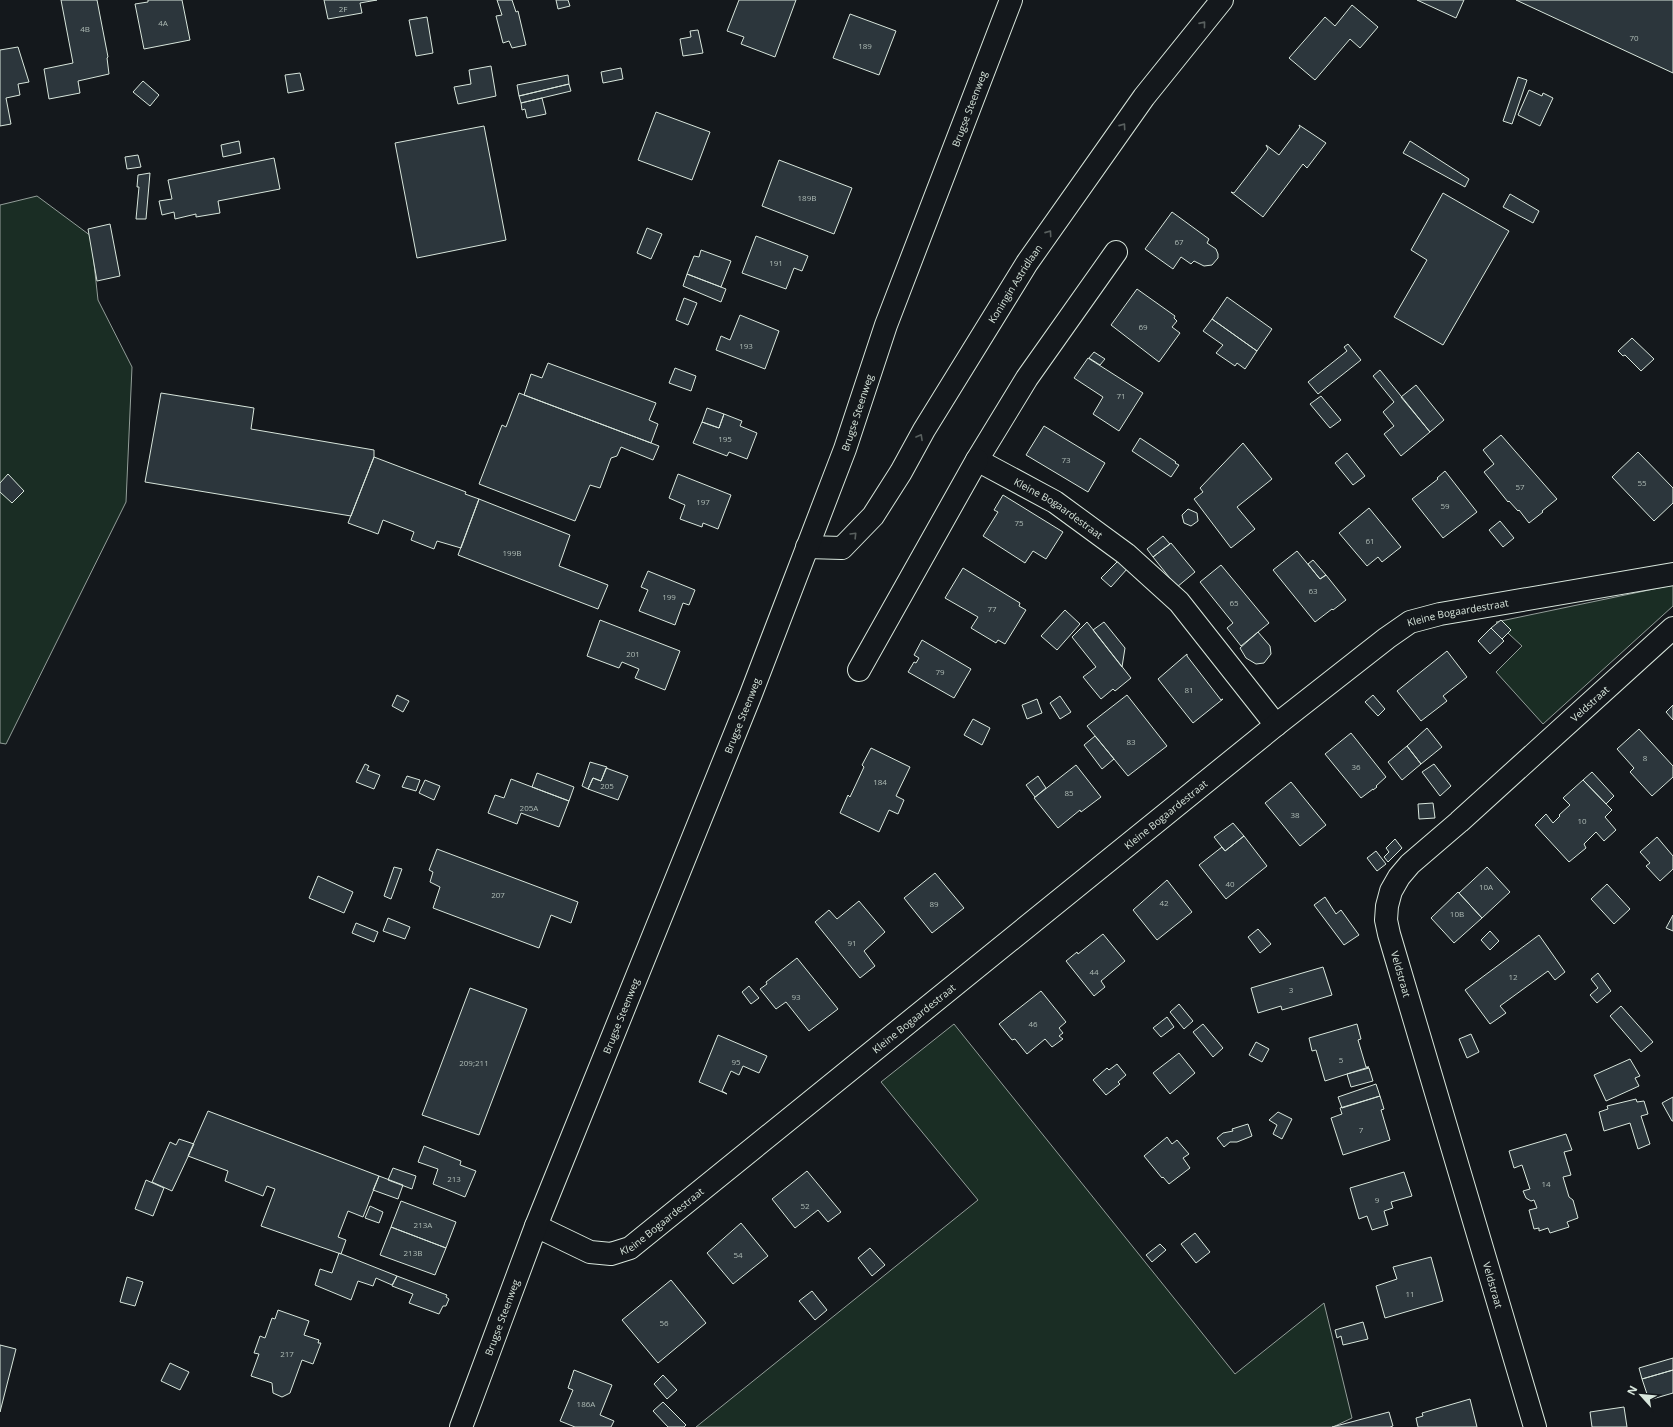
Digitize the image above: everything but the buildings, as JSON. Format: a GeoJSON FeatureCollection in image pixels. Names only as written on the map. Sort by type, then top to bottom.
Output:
{"type":"FeatureCollection","features":[{"type":"Feature","properties":{"kind":"street","name":"Brugse Steenweg"},"geometry":{"type":"LineString","coordinates":[[461,1427],[536,1226],[751,694],[806,547],[845,449],[886,326],[1010,0]]}},
{"type":"Feature","properties":{"kind":"street","name":"Koningin Astridlaan"},"geometry":{"type":"LineString","coordinates":[[806,547],[842,548],[873,516],[1027,263],[1144,97],[1222,0]]}},
{"type":"Feature","properties":{"kind":"street"},"geometry":{"type":"LineString","coordinates":[[859,670],[977,460],[1027,378],[1116,252]]}},
{"type":"Feature","properties":{"kind":"street","name":"Kleine Bogaardestraat"},"geometry":{"type":"LineString","coordinates":[[977,460],[1055,502],[1131,559],[1179,602],[1276,725]]}},
{"type":"Feature","properties":{"kind":"street","name":"Kleine Bogaardestraat"},"geometry":{"type":"LineString","coordinates":[[536,1226],[590,1252],[611,1254],[630,1248],[1276,725],[1387,638],[1410,622],[1440,614],[1673,574]]}},
{"type":"Feature","properties":{"kind":"street","name":"Veldstraat"},"geometry":{"type":"LineString","coordinates":[[1535,1427],[1389,934],[1386,920],[1387,906],[1391,890],[1399,876],[1410,864],[1471,811],[1673,628]]}},
{"type":"Feature","properties":{"kind":"green space"},"geometry":{"type":"Polygon","coordinates":[[[37,196],[91,236],[98,300],[132,367],[126,502],[6,744],[0,743],[0,205],[37,196]]]}},
{"type":"Feature","properties":{"kind":"green space"},"geometry":{"type":"Polygon","coordinates":[[[1673,585],[1673,606],[1543,724],[1496,672],[1522,646],[1496,622],[1673,585]]]}},
{"type":"Feature","properties":{"kind":"green space"},"geometry":{"type":"Polygon","coordinates":[[[954,1024],[1235,1374],[1324,1303],[1352,1418],[1333,1427],[696,1427],[978,1200],[881,1082],[954,1024]]]}}]}
